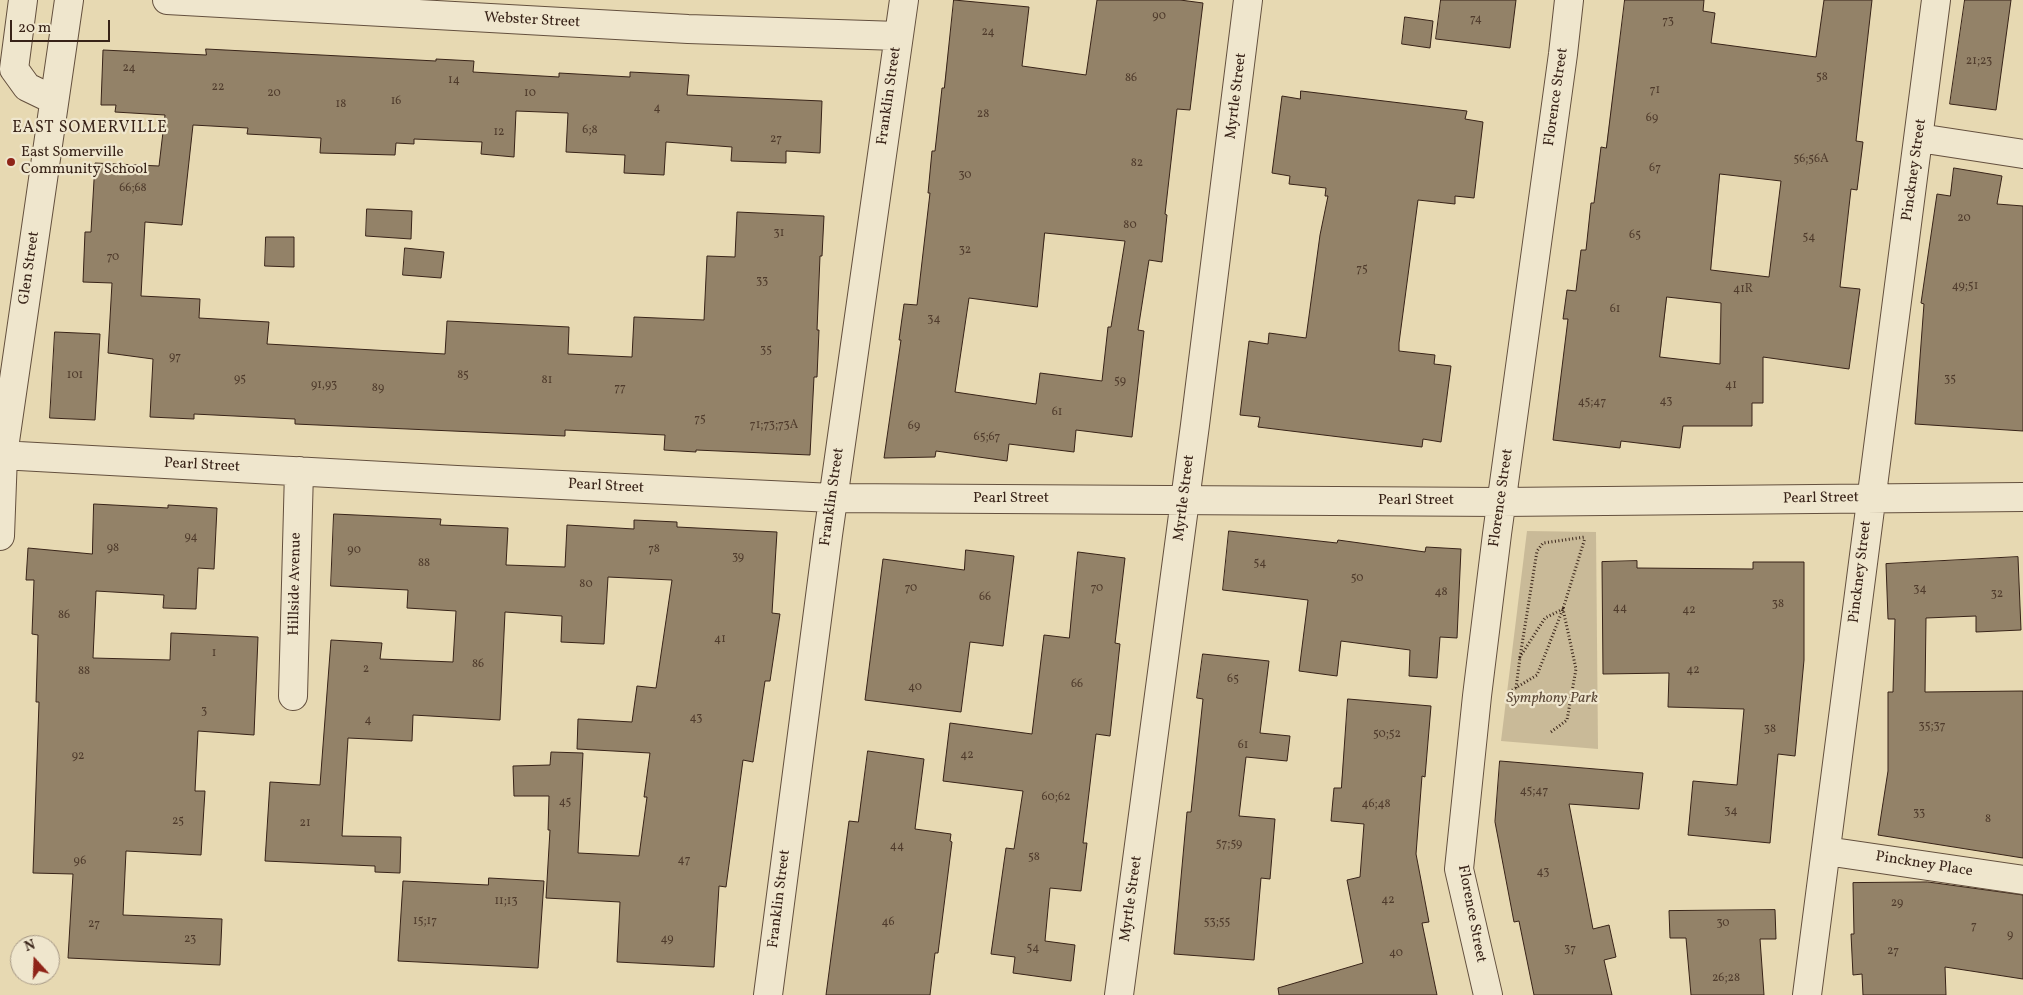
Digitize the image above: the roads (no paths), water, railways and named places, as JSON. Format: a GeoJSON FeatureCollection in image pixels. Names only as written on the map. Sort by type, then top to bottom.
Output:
{"type":"FeatureCollection","features":[{"type":"Feature","properties":{"kind":"street"},"geometry":{"type":"LineString","coordinates":[[23,0],[14,69],[26,87],[54,100]]}},
{"type":"Feature","properties":{"kind":"street","name":"Glen Street"},"geometry":{"type":"LineString","coordinates":[[0,536],[2,455],[69,0]]}},
{"type":"Feature","properties":{"kind":"street","name":"Webster Street"},"geometry":{"type":"LineString","coordinates":[[167,0],[472,9],[688,29],[898,36]]}},
{"type":"Feature","properties":{"kind":"street","name":"Franklin Street"},"geometry":{"type":"LineString","coordinates":[[768,995],[833,498],[904,0]]}},
{"type":"Feature","properties":{"kind":"street","name":"Myrtle Street"},"geometry":{"type":"LineString","coordinates":[[1119,995],[1185,499],[1248,0]]}},
{"type":"Feature","properties":{"kind":"street","name":"Florence Street"},"geometry":{"type":"LineString","coordinates":[[1488,995],[1459,869],[1476,696],[1569,0]]}},
{"type":"Feature","properties":{"kind":"street","name":"Pinckney Street"},"geometry":{"type":"LineString","coordinates":[[1807,995],[1936,0]]}},
{"type":"Feature","properties":{"kind":"street"},"geometry":{"type":"LineString","coordinates":[[1919,138],[2023,154]]}},
{"type":"Feature","properties":{"kind":"street","name":"Pearl Street"},"geometry":{"type":"LineString","coordinates":[[2,455],[833,498],[1501,502],[2023,497]]}},
{"type":"Feature","properties":{"kind":"street","name":"Hillside Avenue"},"geometry":{"type":"LineString","coordinates":[[294,696],[299,471]]}},
{"type":"Feature","properties":{"kind":"street","name":"Pinckney Place"},"geometry":{"type":"LineString","coordinates":[[1826,850],[2023,880]]}},
{"type":"Feature","properties":{"kind":"place","name":"East Somerville Community School"},"geometry":{"type":"Point","coordinates":[11,162]}},
{"type":"Feature","properties":{"kind":"district","name":"EAST SOMERVILLE"},"geometry":{"type":"Point","coordinates":[90,129]}},
{"type":"Feature","properties":{"kind":"park label","name":"Symphony Park"},"geometry":{"type":"Point","coordinates":[1552,699]}}]}
